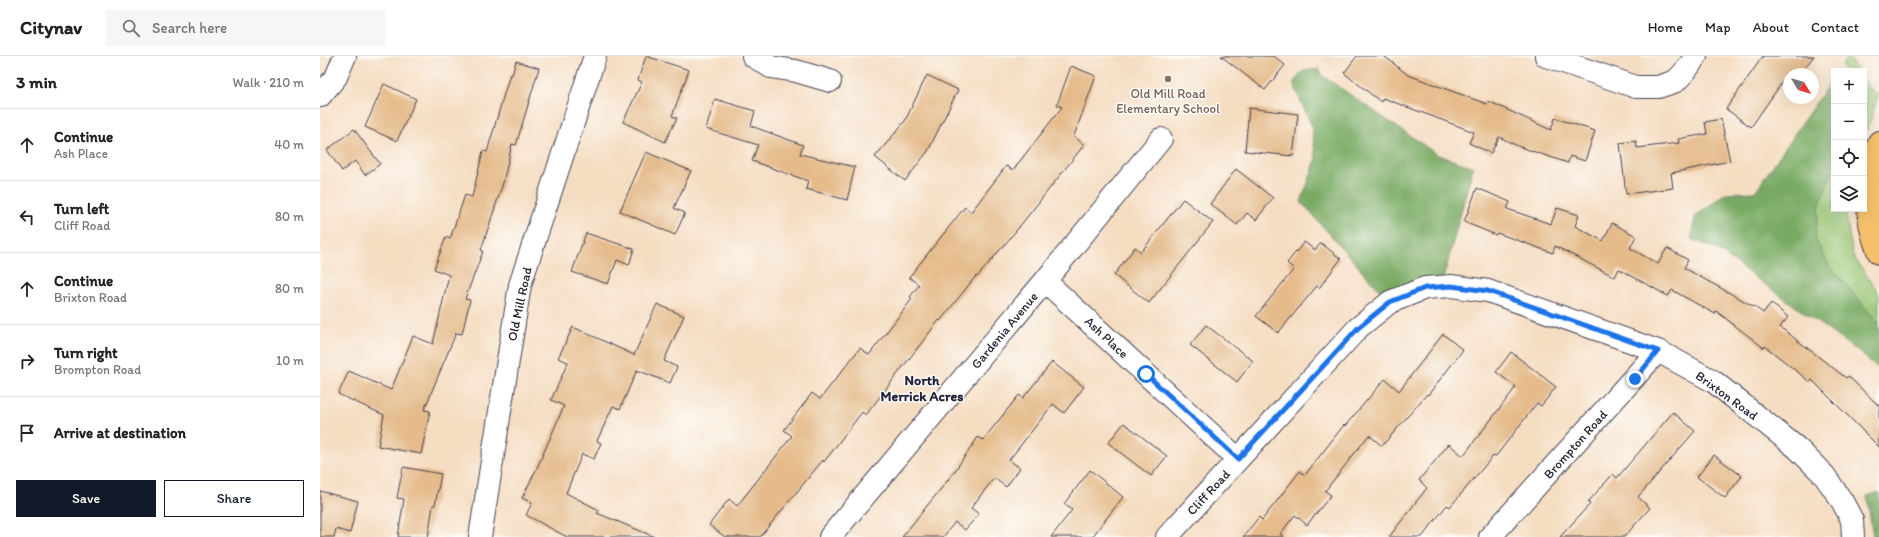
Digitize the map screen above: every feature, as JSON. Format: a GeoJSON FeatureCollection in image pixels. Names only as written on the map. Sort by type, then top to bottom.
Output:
{"type":"FeatureCollection","features":[{"type":"Feature","properties":{"kind":"highway"},"geometry":{"type":"LineString","coordinates":[[1879,142],[1871,165],[1868,198],[1872,232],[1879,253]]}},
{"type":"Feature","properties":{"kind":"street"},"geometry":{"type":"LineString","coordinates":[[320,96],[336,77],[345,56]]}},
{"type":"Feature","properties":{"kind":"street","name":"Old Mill Road"},"geometry":{"type":"LineString","coordinates":[[480,537],[520,286],[595,56]]}},
{"type":"Feature","properties":{"kind":"street"},"geometry":{"type":"LineString","coordinates":[[753,56],[771,68],[796,71],[830,80]]}},
{"type":"Feature","properties":{"kind":"street"},"geometry":{"type":"LineString","coordinates":[[1546,56],[1636,87],[1658,87],[1676,81],[1696,56]]}},
{"type":"Feature","properties":{"kind":"street","name":"Gardenia Avenue"},"geometry":{"type":"LineString","coordinates":[[830,537],[1045,281],[1161,139]]}},
{"type":"Feature","properties":{"kind":"street","name":"Ash Place"},"geometry":{"type":"LineString","coordinates":[[1045,281],[1238,459]]}},
{"type":"Feature","properties":{"kind":"street","name":"Brixton Road"},"geometry":{"type":"LineString","coordinates":[[1425,288],[1451,286],[1488,291],[1658,351],[1713,381],[1797,448],[1824,475],[1842,501],[1852,520],[1853,537]]}},
{"type":"Feature","properties":{"kind":"street","name":"Cliff Road"},"geometry":{"type":"LineString","coordinates":[[1167,537],[1358,328],[1390,302],[1425,288]]}},
{"type":"Feature","properties":{"kind":"street","name":"Brompton Road"},"geometry":{"type":"LineString","coordinates":[[1490,537],[1658,351]]}},
{"type":"Feature","properties":{"kind":"green space"},"geometry":{"type":"Polygon","coordinates":[[[1848,56],[1856,68],[1844,68],[1842,65],[1848,56]]]}},
{"type":"Feature","properties":{"kind":"green space"},"geometry":{"type":"Polygon","coordinates":[[[1319,69],[1323,76],[1438,155],[1473,167],[1441,287],[1390,302],[1301,202],[1316,160],[1312,127],[1293,83],[1303,71],[1319,69]]]}},
{"type":"Feature","properties":{"kind":"green space"},"geometry":{"type":"Polygon","coordinates":[[[1831,80],[1831,176],[1819,206],[1815,239],[1829,265],[1879,324],[1879,369],[1860,353],[1716,249],[1691,239],[1695,217],[1726,193],[1755,192],[1815,104],[1819,104],[1819,98],[1831,80]]]}},
{"type":"Feature","properties":{"kind":"green space"},"geometry":{"type":"Polygon","coordinates":[[[1867,84],[1871,90],[1879,95],[1867,129],[1867,84]]]}},
{"type":"Feature","properties":{"kind":"green space"},"geometry":{"type":"Polygon","coordinates":[[[1831,176],[1831,212],[1846,212],[1853,256],[1879,293],[1879,324],[1829,265],[1815,239],[1819,206],[1831,176]]]}},
{"type":"Feature","properties":{"kind":"green space"},"geometry":{"type":"Polygon","coordinates":[[[1879,492],[1879,537],[1873,537],[1867,496],[1879,492]]]}},
{"type":"Feature","properties":{"kind":"building"},"geometry":{"type":"Polygon","coordinates":[[[646,56],[689,70],[672,116],[677,118],[665,142],[623,122],[642,82],[638,80],[646,56]]]}},
{"type":"Feature","properties":{"kind":"building"},"geometry":{"type":"Polygon","coordinates":[[[1221,56],[1274,56],[1285,65],[1265,90],[1221,56]]]}},
{"type":"Feature","properties":{"kind":"building"},"geometry":{"type":"Polygon","coordinates":[[[1357,56],[1384,56],[1408,75],[1487,104],[1488,101],[1551,130],[1555,118],[1595,131],[1585,161],[1570,156],[1568,163],[1520,147],[1499,137],[1491,153],[1469,143],[1474,132],[1383,98],[1381,102],[1344,73],[1357,56]]]}},
{"type":"Feature","properties":{"kind":"building"},"geometry":{"type":"Polygon","coordinates":[[[1763,56],[1814,56],[1805,68],[1783,68],[1783,81],[1751,127],[1726,109],[1763,56]]]}},
{"type":"Feature","properties":{"kind":"building"},"geometry":{"type":"Polygon","coordinates":[[[516,61],[539,68],[516,145],[512,144],[503,183],[481,250],[483,251],[465,299],[470,300],[462,334],[456,333],[424,410],[430,411],[421,454],[378,446],[384,415],[338,394],[349,371],[391,390],[413,336],[433,344],[449,275],[434,269],[446,237],[450,239],[465,195],[472,197],[483,151],[487,152],[510,74],[512,75],[516,61]]]}},
{"type":"Feature","properties":{"kind":"building"},"geometry":{"type":"Polygon","coordinates":[[[1071,66],[1096,76],[1074,136],[1084,145],[1016,231],[977,277],[976,276],[940,321],[939,320],[866,415],[862,412],[824,462],[823,460],[760,537],[725,537],[709,525],[729,499],[737,506],[792,436],[784,430],[812,393],[820,399],[860,348],[869,355],[912,299],[910,297],[919,285],[909,277],[965,207],[971,212],[1006,166],[1013,170],[1062,107],[1057,105],[1071,66]]]}},
{"type":"Feature","properties":{"kind":"building"},"geometry":{"type":"Polygon","coordinates":[[[927,75],[958,90],[928,151],[905,181],[875,157],[905,121],[927,75]]]}},
{"type":"Feature","properties":{"kind":"building"},"geometry":{"type":"Polygon","coordinates":[[[384,84],[416,99],[397,141],[365,127],[384,84]]]}},
{"type":"Feature","properties":{"kind":"building"},"geometry":{"type":"Polygon","coordinates":[[[715,99],[755,111],[751,126],[803,145],[800,154],[855,167],[847,200],[806,189],[808,181],[752,161],[758,145],[706,129],[715,99]]]}},
{"type":"Feature","properties":{"kind":"building"},"geometry":{"type":"Polygon","coordinates":[[[1249,108],[1298,114],[1293,156],[1245,151],[1249,108]]]}},
{"type":"Feature","properties":{"kind":"building"},"geometry":{"type":"Polygon","coordinates":[[[1721,119],[1730,161],[1671,173],[1673,188],[1626,194],[1620,143],[1636,141],[1637,148],[1679,143],[1678,139],[1707,134],[1705,122],[1721,119]]]}},
{"type":"Feature","properties":{"kind":"building"},"geometry":{"type":"Polygon","coordinates":[[[354,129],[380,164],[365,175],[355,161],[342,171],[327,150],[354,129]]]}},
{"type":"Feature","properties":{"kind":"building"},"geometry":{"type":"Polygon","coordinates":[[[646,152],[691,171],[674,208],[685,213],[675,235],[620,211],[646,152]]]}},
{"type":"Feature","properties":{"kind":"building"},"geometry":{"type":"Polygon","coordinates":[[[1236,169],[1273,198],[1256,220],[1247,213],[1237,225],[1210,204],[1236,169]]]}},
{"type":"Feature","properties":{"kind":"building"},"geometry":{"type":"Polygon","coordinates":[[[1477,188],[1510,202],[1507,209],[1551,224],[1557,208],[1579,215],[1575,226],[1603,241],[1612,223],[1636,236],[1630,248],[1658,264],[1667,248],[1688,260],[1684,268],[1755,307],[1763,313],[1771,303],[1788,317],[1780,327],[1846,378],[1848,376],[1879,406],[1879,447],[1812,380],[1810,382],[1765,346],[1764,348],[1716,311],[1715,314],[1672,290],[1668,296],[1619,269],[1615,277],[1555,246],[1553,253],[1497,233],[1496,235],[1464,222],[1477,188]]]}},
{"type":"Feature","properties":{"kind":"building"},"geometry":{"type":"Polygon","coordinates":[[[1183,199],[1213,222],[1149,303],[1114,275],[1135,247],[1141,252],[1183,199]]]}},
{"type":"Feature","properties":{"kind":"building"},"geometry":{"type":"Polygon","coordinates":[[[586,233],[634,249],[629,265],[617,260],[608,284],[572,272],[586,233]]]}},
{"type":"Feature","properties":{"kind":"building"},"geometry":{"type":"Polygon","coordinates":[[[1304,242],[1315,250],[1321,243],[1341,259],[1319,288],[1317,286],[1278,333],[1256,316],[1294,269],[1287,263],[1304,242]]]}},
{"type":"Feature","properties":{"kind":"building"},"geometry":{"type":"Polygon","coordinates":[[[657,304],[684,316],[664,361],[677,367],[670,383],[637,370],[620,409],[613,406],[597,441],[601,443],[594,459],[582,454],[566,493],[599,510],[597,513],[655,537],[567,537],[526,515],[532,503],[522,498],[564,406],[551,400],[568,362],[558,358],[573,327],[634,355],[657,304]]]}},
{"type":"Feature","properties":{"kind":"building"},"geometry":{"type":"Polygon","coordinates":[[[1206,325],[1253,361],[1237,382],[1190,345],[1206,325]]]}},
{"type":"Feature","properties":{"kind":"building"},"geometry":{"type":"Polygon","coordinates":[[[1443,334],[1463,350],[1428,395],[1427,394],[1382,446],[1369,435],[1325,491],[1331,495],[1307,525],[1295,515],[1280,534],[1284,537],[1243,537],[1259,517],[1262,520],[1300,471],[1305,475],[1344,425],[1345,426],[1385,379],[1399,391],[1443,334]]]}},
{"type":"Feature","properties":{"kind":"building"},"geometry":{"type":"Polygon","coordinates":[[[1511,352],[1556,387],[1541,406],[1537,403],[1496,456],[1494,455],[1450,507],[1447,505],[1422,537],[1389,537],[1427,488],[1419,480],[1449,444],[1463,456],[1516,387],[1496,372],[1511,352]]]}},
{"type":"Feature","properties":{"kind":"building"},"geometry":{"type":"Polygon","coordinates":[[[1052,362],[1084,387],[1064,413],[1053,404],[1009,460],[1020,468],[1006,487],[994,478],[971,508],[979,514],[965,530],[955,522],[943,537],[902,537],[952,475],[978,437],[983,440],[1019,395],[1023,398],[1052,362]]]}},
{"type":"Feature","properties":{"kind":"building"},"geometry":{"type":"Polygon","coordinates":[[[1673,412],[1695,431],[1638,497],[1650,508],[1624,537],[1560,537],[1590,504],[1588,502],[1613,474],[1617,478],[1673,412]]]}},
{"type":"Feature","properties":{"kind":"building"},"geometry":{"type":"Polygon","coordinates":[[[1124,423],[1167,456],[1151,476],[1108,443],[1124,423]]]}},
{"type":"Feature","properties":{"kind":"building"},"geometry":{"type":"Polygon","coordinates":[[[1714,455],[1742,476],[1725,498],[1697,477],[1714,455]]]}},
{"type":"Feature","properties":{"kind":"building"},"geometry":{"type":"Polygon","coordinates":[[[403,467],[441,474],[435,505],[433,505],[428,537],[398,537],[404,499],[397,498],[403,467]]]}},
{"type":"Feature","properties":{"kind":"building"},"geometry":{"type":"Polygon","coordinates":[[[1090,470],[1123,497],[1092,537],[1051,537],[1072,510],[1064,504],[1090,470]]]}},
{"type":"Feature","properties":{"kind":"building"},"geometry":{"type":"Polygon","coordinates":[[[320,491],[358,501],[350,533],[336,529],[334,537],[320,537],[320,491]]]}},
{"type":"Feature","properties":{"kind":"place","name":"Old Mill Road Elementary School"},"geometry":{"type":"Point","coordinates":[1168,79]}},
{"type":"Feature","properties":{"kind":"district","name":"North Merrick Acres"},"geometry":{"type":"Point","coordinates":[922,388]}},
{"type":"Feature","properties":{"kind":"route"},"geometry":{"type":"LineString","coordinates":[[1146,374],[1238,459],[1358,328],[1390,302],[1425,288],[1451,286],[1488,291],[1658,351],[1635,379]]}}]}
